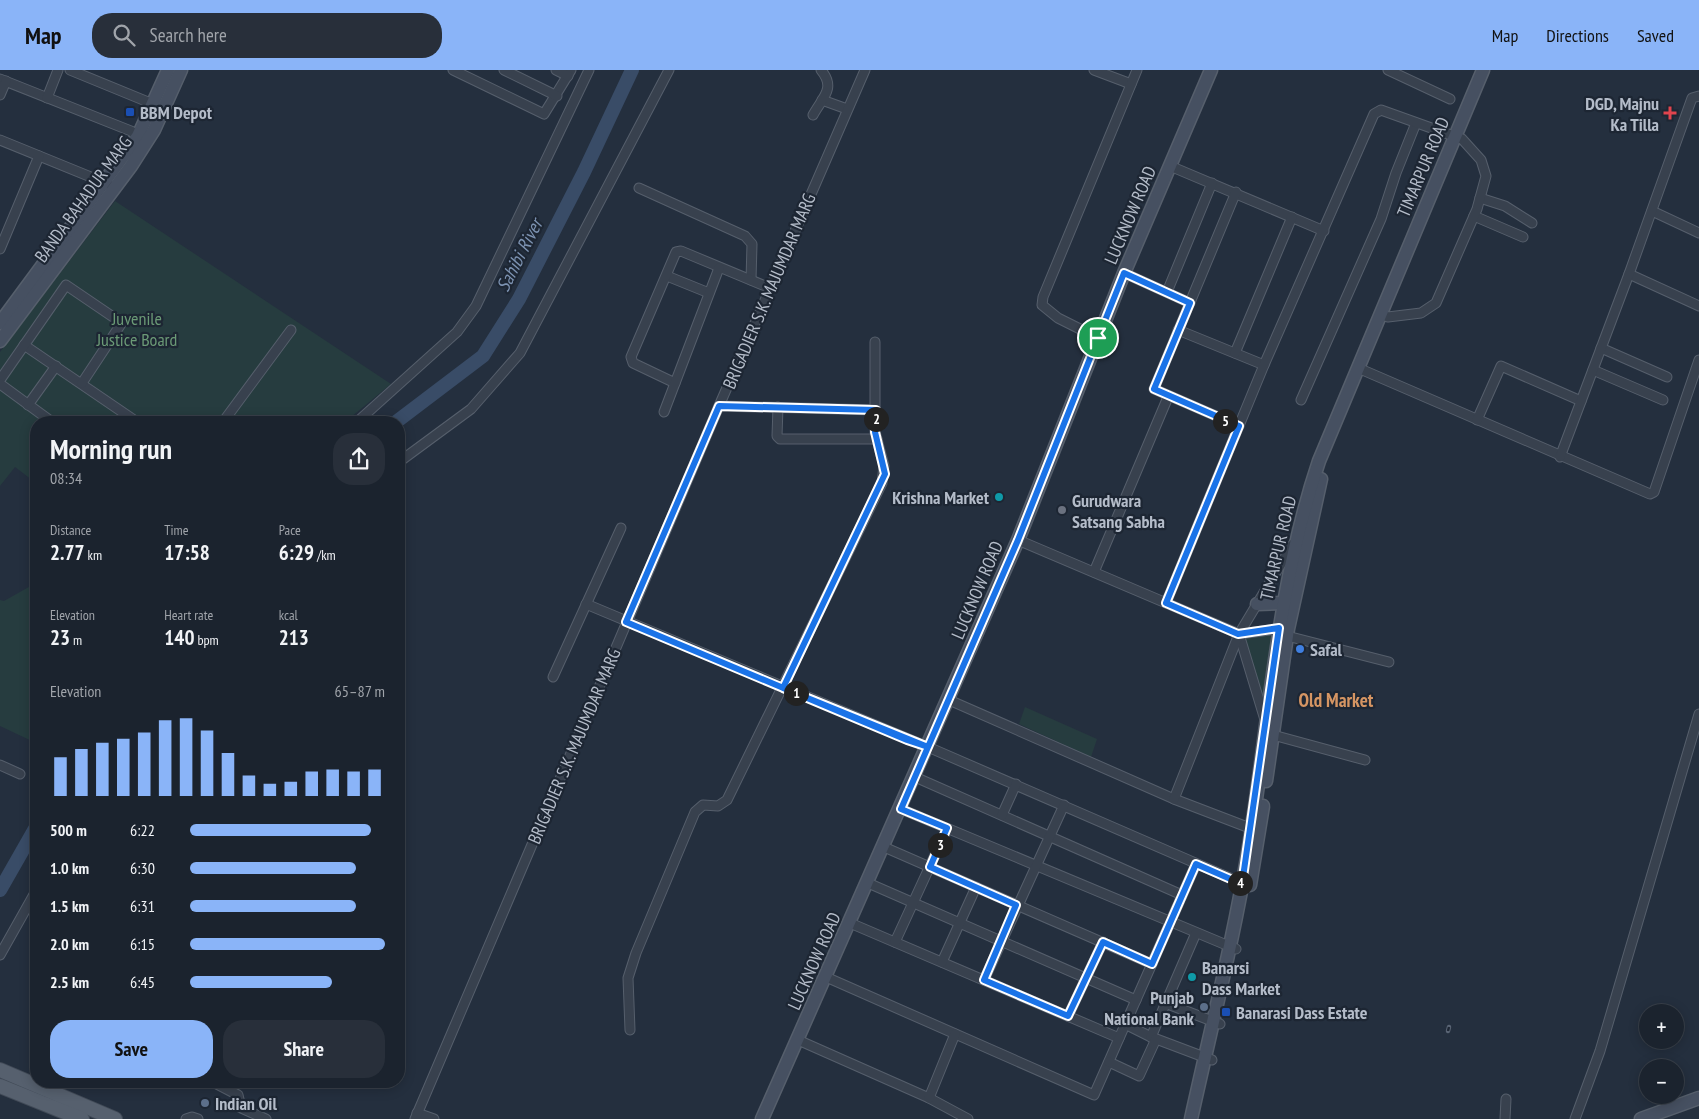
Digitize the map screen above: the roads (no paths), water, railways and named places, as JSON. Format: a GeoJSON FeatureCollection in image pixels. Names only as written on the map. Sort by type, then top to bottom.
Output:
{"type":"FeatureCollection","features":[{"type":"Feature","properties":{"kind":"main road"},"geometry":{"type":"LineString","coordinates":[[0,1070],[30,1087]]}},
{"type":"Feature","properties":{"kind":"main road"},"geometry":{"type":"LineString","coordinates":[[0,1086],[81,1115],[115,1119]]}},
{"type":"Feature","properties":{"kind":"main road"},"geometry":{"type":"LineString","coordinates":[[32,1088],[81,1115]]}},
{"type":"Feature","properties":{"kind":"street"},"geometry":{"type":"LineString","coordinates":[[47,98],[58,70]]}},
{"type":"Feature","properties":{"kind":"street"},"geometry":{"type":"LineString","coordinates":[[70,70],[153,104]]}},
{"type":"Feature","properties":{"kind":"street","name":"BANDA BAHADUR MARG"},"geometry":{"type":"LineString","coordinates":[[0,341],[143,139],[166,91],[168,70]]}},
{"type":"Feature","properties":{"kind":"street","name":"BANDA BAHADUR MARG"},"geometry":{"type":"LineString","coordinates":[[143,139],[153,104],[166,91],[181,70]]}},
{"type":"Feature","properties":{"kind":"street"},"geometry":{"type":"LineString","coordinates":[[453,70],[544,114],[569,73],[556,70]]}},
{"type":"Feature","properties":{"kind":"street"},"geometry":{"type":"LineString","coordinates":[[504,70],[556,96]]}},
{"type":"Feature","properties":{"kind":"street"},"geometry":{"type":"LineString","coordinates":[[364,416],[457,332],[476,306],[590,70]]}},
{"type":"Feature","properties":{"kind":"street"},"geometry":{"type":"LineString","coordinates":[[405,458],[471,409],[520,353],[669,70]]}},
{"type":"Feature","properties":{"kind":"street"},"geometry":{"type":"LineString","coordinates":[[812,115],[822,100],[830,81],[820,70]]}},
{"type":"Feature","properties":{"kind":"street","name":"BRIGADIER S.K. MAJUMDAR MARG"},"geometry":{"type":"LineString","coordinates":[[416,1116],[626,622],[865,70]]}},
{"type":"Feature","properties":{"kind":"street"},"geometry":{"type":"LineString","coordinates":[[1094,70],[1131,84]]}},
{"type":"Feature","properties":{"kind":"street"},"geometry":{"type":"LineString","coordinates":[[1098,338],[1058,318],[1042,305],[1043,297],[1137,70]]}},
{"type":"Feature","properties":{"kind":"street","name":"LUCKNOW ROAD"},"geometry":{"type":"LineString","coordinates":[[762,1119],[901,809],[1018,540],[1124,273],[1211,70]]}},
{"type":"Feature","properties":{"kind":"street"},"geometry":{"type":"LineString","coordinates":[[1388,70],[1450,99]]}},
{"type":"Feature","properties":{"kind":"street","name":"TIMARPUR ROAD"},"geometry":{"type":"LineString","coordinates":[[1191,1119],[1208,1058],[1233,948],[1256,830],[1273,735],[1285,631],[1283,603],[1295,540],[1319,461],[1384,315],[1458,138],[1483,70]]}},
{"type":"Feature","properties":{"kind":"street","name":"TIMARPUR ROAD"},"geometry":{"type":"LineString","coordinates":[[1458,138],[1491,70]]}},
{"type":"Feature","properties":{"kind":"street"},"geometry":{"type":"LineString","coordinates":[[0,95],[3,80],[143,139]]}},
{"type":"Feature","properties":{"kind":"street"},"geometry":{"type":"LineString","coordinates":[[1560,457],[1652,212],[1692,98],[1699,96]]}},
{"type":"Feature","properties":{"kind":"street"},"geometry":{"type":"LineString","coordinates":[[822,100],[847,109]]}},
{"type":"Feature","properties":{"kind":"street"},"geometry":{"type":"LineString","coordinates":[[1166,603],[1264,365],[1376,110],[1386,111],[1458,138],[1481,160],[1486,176],[1474,216],[1439,298],[1432,307],[1421,313],[1384,315]]}},
{"type":"Feature","properties":{"kind":"street"},"geometry":{"type":"LineString","coordinates":[[1302,400],[1381,219],[1396,173],[1416,123]]}},
{"type":"Feature","properties":{"kind":"street"},"geometry":{"type":"LineString","coordinates":[[0,140],[109,185]]}},
{"type":"Feature","properties":{"kind":"street"},"geometry":{"type":"LineString","coordinates":[[0,249],[40,156]]}},
{"type":"Feature","properties":{"kind":"street"},"geometry":{"type":"LineString","coordinates":[[1170,166],[1236,192],[1324,231]]}},
{"type":"Feature","properties":{"kind":"street"},"geometry":{"type":"LineString","coordinates":[[1167,292],[1212,183]]}},
{"type":"Feature","properties":{"kind":"street","name":"BANDA BAHADUR MARG"},"geometry":{"type":"LineString","coordinates":[[0,322],[109,185]]}},
{"type":"Feature","properties":{"kind":"street"},"geometry":{"type":"LineString","coordinates":[[639,188],[745,236],[752,244],[751,280]]}},
{"type":"Feature","properties":{"kind":"street"},"geometry":{"type":"LineString","coordinates":[[1236,192],[1154,387],[1155,391],[1168,397],[1239,426]]}},
{"type":"Feature","properties":{"kind":"street"},"geometry":{"type":"LineString","coordinates":[[1480,198],[1505,206],[1532,222]]}},
{"type":"Feature","properties":{"kind":"street"},"geometry":{"type":"LineString","coordinates":[[1652,212],[1699,233]]}},
{"type":"Feature","properties":{"kind":"street"},"geometry":{"type":"LineString","coordinates":[[1235,353],[1292,216]]}},
{"type":"Feature","properties":{"kind":"street"},"geometry":{"type":"LineString","coordinates":[[1474,216],[1523,237]]}},
{"type":"Feature","properties":{"kind":"street"},"geometry":{"type":"LineString","coordinates":[[675,383],[633,363],[631,357],[667,276],[674,254],[681,250],[719,268],[770,288]]}},
{"type":"Feature","properties":{"kind":"street"},"geometry":{"type":"LineString","coordinates":[[664,412],[719,268]]}},
{"type":"Feature","properties":{"kind":"street"},"geometry":{"type":"LineString","coordinates":[[1124,273],[1190,303]]}},
{"type":"Feature","properties":{"kind":"street"},"geometry":{"type":"LineString","coordinates":[[1629,274],[1698,304]]}},
{"type":"Feature","properties":{"kind":"street"},"geometry":{"type":"LineString","coordinates":[[667,276],[710,293]]}},
{"type":"Feature","properties":{"kind":"street"},"geometry":{"type":"LineString","coordinates":[[0,380],[64,287],[68,286],[120,321],[121,324],[82,383]]}},
{"type":"Feature","properties":{"kind":"street"},"geometry":{"type":"LineString","coordinates":[[227,416],[291,330]]}},
{"type":"Feature","properties":{"kind":"street"},"geometry":{"type":"LineString","coordinates":[[1178,330],[1264,365]]}},
{"type":"Feature","properties":{"kind":"street"},"geometry":{"type":"LineString","coordinates":[[630,1030],[628,978],[636,953],[695,812],[703,805],[718,806],[727,800],[882,483],[884,466],[877,439],[875,342]]}},
{"type":"Feature","properties":{"kind":"street"},"geometry":{"type":"LineString","coordinates":[[24,345],[129,416]]}},
{"type":"Feature","properties":{"kind":"street"},"geometry":{"type":"LineString","coordinates":[[1601,348],[1667,377]]}},
{"type":"Feature","properties":{"kind":"street"},"geometry":{"type":"LineString","coordinates":[[1361,369],[1560,457],[1650,494],[1653,493],[1699,360]]}},
{"type":"Feature","properties":{"kind":"street"},"geometry":{"type":"LineString","coordinates":[[28,405],[56,366]]}},
{"type":"Feature","properties":{"kind":"street"},"geometry":{"type":"LineString","coordinates":[[1477,420],[1502,366],[1581,401]]}},
{"type":"Feature","properties":{"kind":"street","name":"TIMARPUR ROAD"},"geometry":{"type":"LineString","coordinates":[[1256,830],[1265,721],[1285,631],[1321,479],[1361,369]]}},
{"type":"Feature","properties":{"kind":"street"},"geometry":{"type":"LineString","coordinates":[[1593,370],[1663,400]]}},
{"type":"Feature","properties":{"kind":"street"},"geometry":{"type":"LineString","coordinates":[[0,384],[44,416]]}},
{"type":"Feature","properties":{"kind":"street"},"geometry":{"type":"LineString","coordinates":[[1094,572],[1168,397]]}},
{"type":"Feature","properties":{"kind":"street"},"geometry":{"type":"LineString","coordinates":[[719,406],[876,410]]}},
{"type":"Feature","properties":{"kind":"street"},"geometry":{"type":"LineString","coordinates":[[778,407],[777,436],[780,439],[877,439]]}},
{"type":"Feature","properties":{"kind":"street"},"geometry":{"type":"LineString","coordinates":[[553,677],[621,528]]}},
{"type":"Feature","properties":{"kind":"street"},"geometry":{"type":"LineString","coordinates":[[1018,540],[1238,634],[1285,631],[1389,662]]}},
{"type":"Feature","properties":{"kind":"street"},"geometry":{"type":"LineString","coordinates":[[1174,799],[1238,634],[1295,540]]}},
{"type":"Feature","properties":{"kind":"street"},"geometry":{"type":"LineString","coordinates":[[1257,604],[1283,603]]}},
{"type":"Feature","properties":{"kind":"street"},"geometry":{"type":"LineString","coordinates":[[586,604],[1016,784],[1246,885]]}},
{"type":"Feature","properties":{"kind":"street"},"geometry":{"type":"LineString","coordinates":[[1238,634],[1265,721]]}},
{"type":"Feature","properties":{"kind":"street"},"geometry":{"type":"LineString","coordinates":[[949,700],[1174,799],[1256,830]]}},
{"type":"Feature","properties":{"kind":"street"},"geometry":{"type":"LineString","coordinates":[[1575,1119],[1600,1051],[1699,714]]}},
{"type":"Feature","properties":{"kind":"street"},"geometry":{"type":"LineString","coordinates":[[1273,735],[1364,760]]}},
{"type":"Feature","properties":{"kind":"street"},"geometry":{"type":"LineString","coordinates":[[0,765],[20,774]]}},
{"type":"Feature","properties":{"kind":"street"},"geometry":{"type":"LineString","coordinates":[[915,777],[1182,895]]}},
{"type":"Feature","properties":{"kind":"street"},"geometry":{"type":"LineString","coordinates":[[1002,816],[1016,784]]}},
{"type":"Feature","properties":{"kind":"street"},"geometry":{"type":"LineString","coordinates":[[984,980],[1016,905],[1064,805]]}},
{"type":"Feature","properties":{"kind":"street"},"geometry":{"type":"LineString","coordinates":[[901,809],[1233,948]]}},
{"type":"Feature","properties":{"kind":"street"},"geometry":{"type":"LineString","coordinates":[[895,942],[947,828]]}},
{"type":"Feature","properties":{"kind":"street"},"geometry":{"type":"LineString","coordinates":[[884,847],[1152,964]]}},
{"type":"Feature","properties":{"kind":"street"},"geometry":{"type":"LineString","coordinates":[[826,977],[1091,1094],[1096,1094],[1196,864]]}},
{"type":"Feature","properties":{"kind":"street"},"geometry":{"type":"LineString","coordinates":[[868,883],[1136,1000]]}},
{"type":"Feature","properties":{"kind":"street"},"geometry":{"type":"LineString","coordinates":[[942,962],[976,888]]}},
{"type":"Feature","properties":{"kind":"street"},"geometry":{"type":"LineString","coordinates":[[0,955],[30,902]]}},
{"type":"Feature","properties":{"kind":"street"},"geometry":{"type":"LineString","coordinates":[[850,923],[1119,1038]]}},
{"type":"Feature","properties":{"kind":"street"},"geometry":{"type":"LineString","coordinates":[[1109,1062],[1139,1076],[1165,1003],[1196,933]]}},
{"type":"Feature","properties":{"kind":"street"},"geometry":{"type":"LineString","coordinates":[[1068,1016],[1103,942]]}},
{"type":"Feature","properties":{"kind":"street"},"geometry":{"type":"LineString","coordinates":[[1165,1003],[1216,1023]]}},
{"type":"Feature","properties":{"kind":"street"},"geometry":{"type":"LineString","coordinates":[[1125,1024],[1153,1038],[1208,1058]]}},
{"type":"Feature","properties":{"kind":"street"},"geometry":{"type":"LineString","coordinates":[[928,1098],[954,1034]]}},
{"type":"Feature","properties":{"kind":"street"},"geometry":{"type":"LineString","coordinates":[[798,1040],[928,1098],[968,1119]]}},
{"type":"Feature","properties":{"kind":"street","name":"TIMARPUR ROAD"},"geometry":{"type":"LineString","coordinates":[[1200,1119],[1208,1058]]}},
{"type":"Feature","properties":{"kind":"street"},"geometry":{"type":"LineString","coordinates":[[226,1088],[238,1094],[241,1108],[266,1119]]}},
{"type":"Feature","properties":{"kind":"street"},"geometry":{"type":"LineString","coordinates":[[1641,1119],[1699,1098]]}},
{"type":"Feature","properties":{"kind":"street"},"geometry":{"type":"LineString","coordinates":[[1505,1119],[1506,1100]]}},
{"type":"Feature","properties":{"kind":"street"},"geometry":{"type":"LineString","coordinates":[[1662,1119],[1699,1106]]}},
{"type":"Feature","properties":{"kind":"street"},"geometry":{"type":"LineString","coordinates":[[416,1116],[434,1119]]}},
{"type":"Feature","properties":{"kind":"street"},"geometry":{"type":"LineString","coordinates":[[186,1119],[192,1117],[198,1119]]}},
{"type":"Feature","properties":{"kind":"waterway","name":"Sahibi River"},"geometry":{"type":"LineString","coordinates":[[404,416],[483,356],[519,299],[584,172],[632,70]]}},
{"type":"Feature","properties":{"kind":"waterway","name":"Sahibi River"},"geometry":{"type":"LineString","coordinates":[[0,890],[30,838]]}},
{"type":"Feature","properties":{"kind":"railway"},"geometry":{"type":"LineString","coordinates":[[1448,1031],[1449,1027]]}},
{"type":"Feature","properties":{"kind":"place","name":"BBM Depot"},"geometry":{"type":"Point","coordinates":[130,112]}},
{"type":"Feature","properties":{"kind":"place","name":"DGD, Majnu Ka Tilla"},"geometry":{"type":"Point","coordinates":[1670,113]}},
{"type":"Feature","properties":{"kind":"place","name":"Krishna Market"},"geometry":{"type":"Point","coordinates":[999,497]}},
{"type":"Feature","properties":{"kind":"place","name":"Gurudwara Satsang Sabha"},"geometry":{"type":"Point","coordinates":[1062,510]}},
{"type":"Feature","properties":{"kind":"place","name":"Safal"},"geometry":{"type":"Point","coordinates":[1300,649]}},
{"type":"Feature","properties":{"kind":"place","name":"Banarsi Dass Market"},"geometry":{"type":"Point","coordinates":[1192,977]}},
{"type":"Feature","properties":{"kind":"place","name":"Punjab National Bank"},"geometry":{"type":"Point","coordinates":[1204,1007]}},
{"type":"Feature","properties":{"kind":"place","name":"Banarasi Dass Estate"},"geometry":{"type":"Point","coordinates":[1226,1012]}},
{"type":"Feature","properties":{"kind":"place","name":"Indian Oil"},"geometry":{"type":"Point","coordinates":[205,1103]}},
{"type":"Feature","properties":{"kind":"district","name":"Old Market"},"geometry":{"type":"Point","coordinates":[1336,700]}},
{"type":"Feature","properties":{"kind":"park label","name":"Juvenile Justice Board"},"geometry":{"type":"Point","coordinates":[137,328]}}]}
